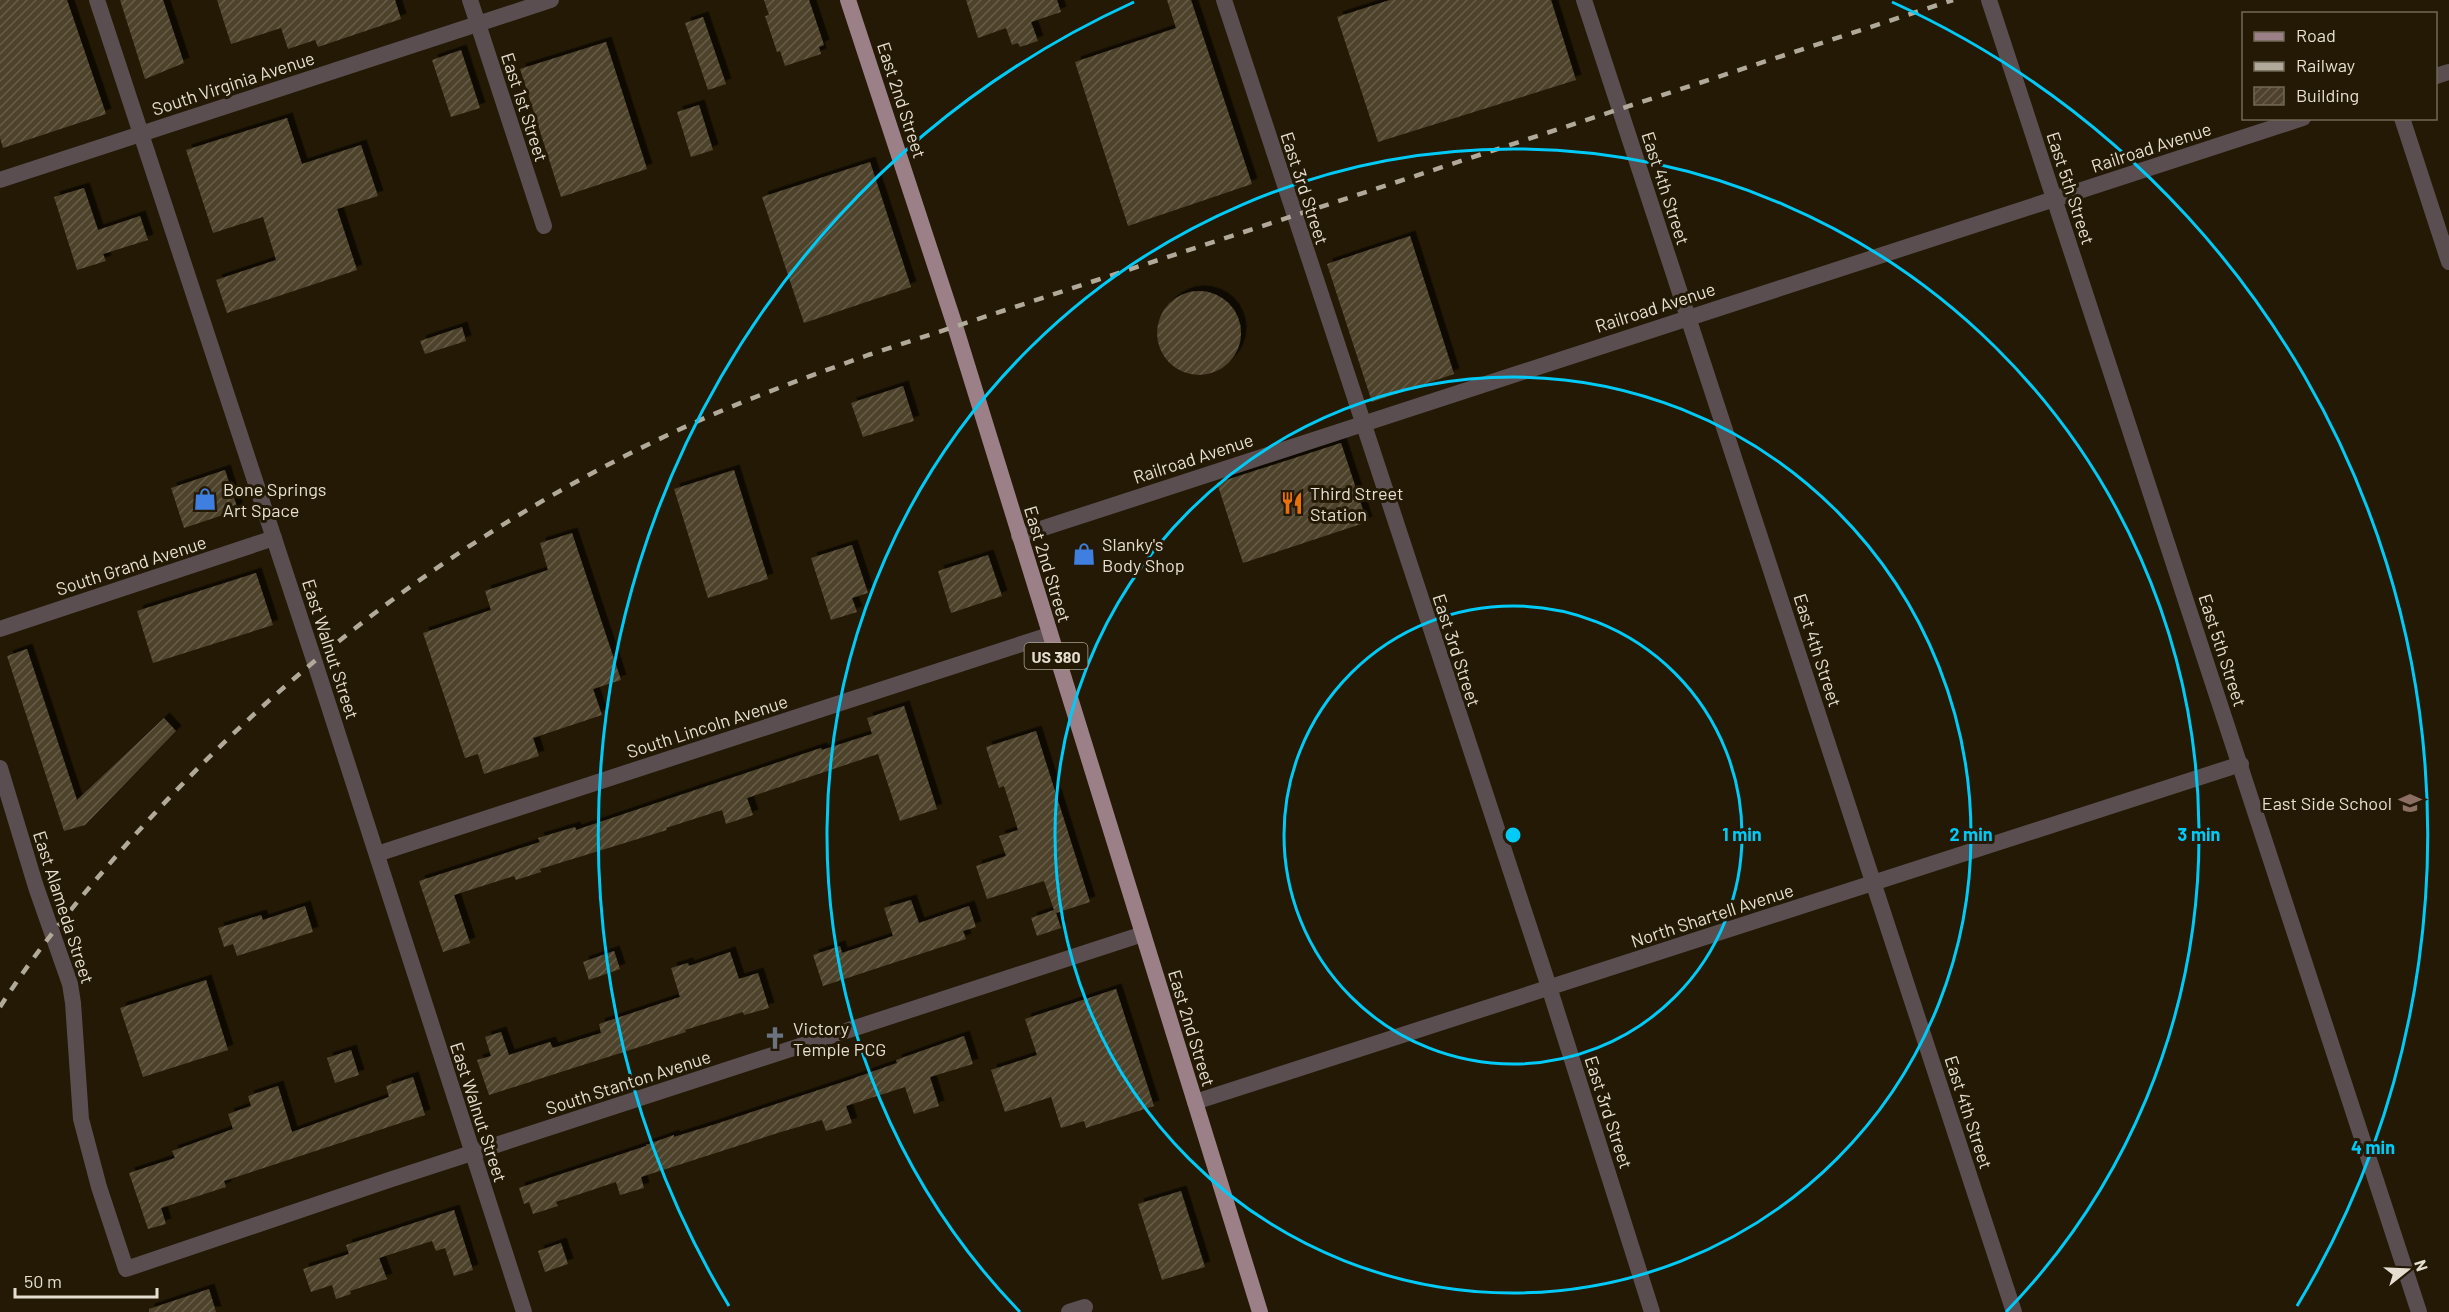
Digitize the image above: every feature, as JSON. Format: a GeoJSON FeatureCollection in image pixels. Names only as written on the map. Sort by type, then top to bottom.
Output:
{"type":"FeatureCollection","features":[{"type":"Feature","properties":{"kind":"main road","name":"East 2nd Street"},"geometry":{"type":"LineString","coordinates":[[848,0],[955,326],[1260,1312]]}},
{"type":"Feature","properties":{"kind":"street","name":"East Walnut Street"},"geometry":{"type":"LineString","coordinates":[[97,0],[377,854],[524,1312]]}},
{"type":"Feature","properties":{"kind":"street","name":"East 1st Street"},"geometry":{"type":"LineString","coordinates":[[470,0],[544,226]]}},
{"type":"Feature","properties":{"kind":"street","name":"South Virginia Avenue"},"geometry":{"type":"LineString","coordinates":[[0,180],[551,0]]}},
{"type":"Feature","properties":{"kind":"street","name":"East 3rd Street"},"geometry":{"type":"LineString","coordinates":[[1224,0],[1361,423],[1549,987],[1652,1312]]}},
{"type":"Feature","properties":{"kind":"street","name":"East 4th Street"},"geometry":{"type":"LineString","coordinates":[[1584,0],[2014,1312]]}},
{"type":"Feature","properties":{"kind":"street","name":"East 5th Street"},"geometry":{"type":"LineString","coordinates":[[1989,0],[2419,1312]]}},
{"type":"Feature","properties":{"kind":"street","name":"Railroad Avenue"},"geometry":{"type":"LineString","coordinates":[[1019,536],[2297,120]]}},
{"type":"Feature","properties":{"kind":"street"},"geometry":{"type":"LineString","coordinates":[[2403,120],[2449,262]]}},
{"type":"Feature","properties":{"kind":"street","name":"South Grand Avenue"},"geometry":{"type":"LineString","coordinates":[[0,629],[274,538]]}},
{"type":"Feature","properties":{"kind":"street","name":"South Lincoln Avenue"},"geometry":{"type":"LineString","coordinates":[[377,854],[1049,635]]}},
{"type":"Feature","properties":{"kind":"street","name":"North Shartell Avenue"},"geometry":{"type":"LineString","coordinates":[[1195,1102],[2241,764]]}},
{"type":"Feature","properties":{"kind":"street","name":"East Alameda Street"},"geometry":{"type":"LineString","coordinates":[[0,768],[36,887],[70,984],[81,1119],[99,1187],[126,1269]]}},
{"type":"Feature","properties":{"kind":"street","name":"South Stanton Avenue"},"geometry":{"type":"LineString","coordinates":[[126,1269],[1143,933]]}},
{"type":"Feature","properties":{"kind":"street"},"geometry":{"type":"LineString","coordinates":[[1069,1312],[1085,1306]]}},
{"type":"Feature","properties":{"kind":"building"},"geometry":{"type":"Polygon","coordinates":[[[0,0],[67,0],[106,114],[3,148],[0,138],[0,0]]]}},
{"type":"Feature","properties":{"kind":"building"},"geometry":{"type":"Polygon","coordinates":[[[120,0],[163,0],[184,63],[145,79],[120,0]]]}},
{"type":"Feature","properties":{"kind":"building"},"geometry":{"type":"Polygon","coordinates":[[[217,0],[395,0],[401,19],[318,47],[315,40],[288,49],[281,28],[231,44],[217,0]]]}},
{"type":"Feature","properties":{"kind":"building"},"geometry":{"type":"Polygon","coordinates":[[[764,0],[809,0],[824,45],[819,47],[821,54],[785,66],[780,51],[777,52],[765,16],[769,15],[764,0]]]}},
{"type":"Feature","properties":{"kind":"building"},"geometry":{"type":"Polygon","coordinates":[[[966,0],[1057,0],[1061,12],[1031,22],[1038,41],[1020,47],[1018,43],[1012,45],[1006,28],[978,38],[966,0]]]}},
{"type":"Feature","properties":{"kind":"building"},"geometry":{"type":"Polygon","coordinates":[[[1167,0],[1191,0],[1252,184],[1128,226],[1075,62],[1176,28],[1167,0]]]}},
{"type":"Feature","properties":{"kind":"building"},"geometry":{"type":"Polygon","coordinates":[[[1390,0],[1551,0],[1576,80],[1378,142],[1337,17],[1390,0]]]}},
{"type":"Feature","properties":{"kind":"building"},"geometry":{"type":"Polygon","coordinates":[[[703,17],[726,84],[708,90],[685,23],[703,17]]]}},
{"type":"Feature","properties":{"kind":"building"},"geometry":{"type":"Polygon","coordinates":[[[606,42],[647,169],[561,197],[520,69],[606,42]]]}},
{"type":"Feature","properties":{"kind":"building"},"geometry":{"type":"Polygon","coordinates":[[[461,50],[480,108],[451,117],[432,60],[461,50]]]}},
{"type":"Feature","properties":{"kind":"building"},"geometry":{"type":"Polygon","coordinates":[[[699,105],[713,150],[691,157],[677,112],[699,105]]]}},
{"type":"Feature","properties":{"kind":"building"},"geometry":{"type":"Polygon","coordinates":[[[287,118],[302,164],[361,145],[378,196],[337,209],[357,270],[227,313],[216,280],[276,260],[263,217],[213,233],[186,150],[287,118]]]}},
{"type":"Feature","properties":{"kind":"building"},"geometry":{"type":"Polygon","coordinates":[[[870,162],[911,287],[804,323],[762,197],[870,162]]]}},
{"type":"Feature","properties":{"kind":"building"},"geometry":{"type":"Polygon","coordinates":[[[84,188],[98,230],[140,216],[148,240],[103,254],[106,261],[77,270],[54,197],[84,188]]]}},
{"type":"Feature","properties":{"kind":"building"},"geometry":{"type":"Polygon","coordinates":[[[1410,236],[1454,374],[1372,402],[1327,264],[1410,236]]]}},
{"type":"Feature","properties":{"kind":"building"},"geometry":{"type":"Polygon","coordinates":[[[1191,291],[1207,291],[1223,298],[1234,309],[1241,325],[1238,349],[1229,363],[1207,375],[1191,375],[1175,368],[1164,357],[1157,341],[1157,325],[1164,309],[1175,298],[1191,291]]]}},
{"type":"Feature","properties":{"kind":"building"},"geometry":{"type":"Polygon","coordinates":[[[462,327],[466,341],[425,354],[420,341],[462,327]]]}},
{"type":"Feature","properties":{"kind":"building"},"geometry":{"type":"Polygon","coordinates":[[[903,386],[914,421],[863,437],[851,403],[903,386]]]}},
{"type":"Feature","properties":{"kind":"building","name":"Third Street Station"},"geometry":{"type":"Polygon","coordinates":[[[1341,443],[1367,522],[1243,563],[1217,483],[1341,443]]]}},
{"type":"Feature","properties":{"kind":"building","name":"Bone Springs Art Space"},"geometry":{"type":"Polygon","coordinates":[[[225,470],[238,510],[184,528],[171,488],[225,470]]]}},
{"type":"Feature","properties":{"kind":"building"},"geometry":{"type":"Polygon","coordinates":[[[734,470],[768,579],[708,598],[674,489],[734,470]]]}},
{"type":"Feature","properties":{"kind":"building"},"geometry":{"type":"Polygon","coordinates":[[[572,533],[621,680],[593,689],[602,715],[533,738],[539,756],[484,774],[478,754],[465,758],[423,633],[491,610],[485,591],[548,570],[540,543],[572,533]]]}},
{"type":"Feature","properties":{"kind":"building"},"geometry":{"type":"Polygon","coordinates":[[[852,545],[868,593],[852,598],[857,612],[831,620],[811,558],[852,545]]]}},
{"type":"Feature","properties":{"kind":"building"},"geometry":{"type":"Polygon","coordinates":[[[988,555],[1002,596],[951,613],[938,571],[988,555]]]}},
{"type":"Feature","properties":{"kind":"building"},"geometry":{"type":"Polygon","coordinates":[[[256,573],[273,625],[153,663],[137,611],[256,573]]]}},
{"type":"Feature","properties":{"kind":"building"},"geometry":{"type":"Polygon","coordinates":[[[27,649],[77,800],[164,718],[176,731],[85,825],[64,831],[7,656],[27,649]]]}},
{"type":"Feature","properties":{"kind":"building"},"geometry":{"type":"Polygon","coordinates":[[[904,706],[937,809],[900,821],[878,754],[747,798],[753,815],[726,824],[722,810],[666,828],[667,830],[540,869],[541,872],[516,880],[514,876],[454,895],[470,943],[443,952],[419,881],[540,842],[538,838],[575,827],[576,830],[821,748],[822,750],[872,734],[867,718],[904,706]]]}},
{"type":"Feature","properties":{"kind":"building"},"geometry":{"type":"Polygon","coordinates":[[[1036,731],[1090,902],[1056,913],[1061,928],[1037,936],[1031,918],[1054,910],[1044,881],[987,899],[976,866],[1006,856],[999,836],[1018,830],[1004,786],[999,788],[986,747],[1036,731]]]}},
{"type":"Feature","properties":{"kind":"building"},"geometry":{"type":"Polygon","coordinates":[[[911,900],[919,923],[969,906],[976,927],[963,931],[966,939],[823,986],[813,955],[840,946],[842,953],[893,936],[884,908],[911,900]]]}},
{"type":"Feature","properties":{"kind":"building"},"geometry":{"type":"Polygon","coordinates":[[[305,906],[313,932],[237,956],[233,944],[224,947],[218,928],[261,915],[263,920],[305,906]]]}},
{"type":"Feature","properties":{"kind":"building"},"geometry":{"type":"Polygon","coordinates":[[[614,951],[620,969],[589,980],[583,962],[614,951]]]}},
{"type":"Feature","properties":{"kind":"building"},"geometry":{"type":"Polygon","coordinates":[[[730,952],[739,979],[758,973],[769,1008],[744,1015],[743,1012],[685,1030],[686,1032],[489,1095],[477,1060],[491,1056],[485,1037],[501,1032],[509,1055],[550,1042],[553,1048],[601,1033],[599,1024],[680,997],[671,968],[688,963],[689,966],[730,952]]]}},
{"type":"Feature","properties":{"kind":"building"},"geometry":{"type":"Polygon","coordinates":[[[206,980],[228,1050],[143,1077],[120,1008],[206,980]]]}},
{"type":"Feature","properties":{"kind":"building"},"geometry":{"type":"Polygon","coordinates":[[[1116,989],[1154,1106],[1086,1128],[1084,1121],[1061,1128],[1051,1097],[1005,1112],[991,1070],[1037,1055],[1025,1019],[1116,989]]]}},
{"type":"Feature","properties":{"kind":"building"},"geometry":{"type":"Polygon","coordinates":[[[964,1036],[973,1064],[930,1077],[939,1106],[914,1114],[905,1087],[846,1106],[852,1123],[826,1131],[822,1120],[781,1132],[641,1177],[644,1188],[620,1195],[616,1182],[556,1202],[558,1206],[533,1214],[529,1202],[524,1204],[519,1188],[674,1135],[674,1137],[716,1124],[846,1081],[897,1063],[896,1060],[964,1036]]]}},
{"type":"Feature","properties":{"kind":"building"},"geometry":{"type":"Polygon","coordinates":[[[351,1050],[359,1075],[335,1083],[327,1058],[351,1050]]]}},
{"type":"Feature","properties":{"kind":"building"},"geometry":{"type":"Polygon","coordinates":[[[413,1077],[425,1115],[224,1181],[226,1187],[161,1208],[166,1224],[148,1229],[129,1173],[175,1158],[172,1151],[233,1129],[228,1114],[251,1106],[248,1096],[278,1086],[292,1132],[389,1097],[386,1086],[413,1077]]]}},
{"type":"Feature","properties":{"kind":"building"},"geometry":{"type":"Polygon","coordinates":[[[1181,1191],[1205,1267],[1162,1280],[1138,1204],[1181,1191]]]}},
{"type":"Feature","properties":{"kind":"building"},"geometry":{"type":"Polygon","coordinates":[[[454,1210],[473,1270],[454,1276],[445,1248],[436,1251],[432,1241],[379,1258],[387,1279],[350,1291],[351,1294],[336,1299],[332,1285],[311,1292],[303,1269],[349,1254],[346,1245],[454,1210]]]}},
{"type":"Feature","properties":{"kind":"building"},"geometry":{"type":"Polygon","coordinates":[[[561,1243],[568,1264],[545,1272],[538,1251],[561,1243]]]}},
{"type":"Feature","properties":{"kind":"building"},"geometry":{"type":"Polygon","coordinates":[[[209,1289],[216,1312],[149,1312],[149,1309],[209,1289]]]}},
{"type":"Feature","properties":{"kind":"railway"},"geometry":{"type":"LineString","coordinates":[[0,1007],[44,944],[109,864],[185,781],[247,721],[311,664],[447,561],[519,515],[594,472],[720,412],[868,355],[1953,0]]}},
{"type":"Feature","properties":{"kind":"place","name":"Bone Springs Art Space"},"geometry":{"type":"Point","coordinates":[205,499]}},
{"type":"Feature","properties":{"kind":"place","name":"Third Street Station"},"geometry":{"type":"Point","coordinates":[1292,503]}},
{"type":"Feature","properties":{"kind":"place","name":"Slanky's Body Shop"},"geometry":{"type":"Point","coordinates":[1084,554]}},
{"type":"Feature","properties":{"kind":"place","name":"East Side School"},"geometry":{"type":"Point","coordinates":[2410,803]}},
{"type":"Feature","properties":{"kind":"place","name":"Victory Temple PCG"},"geometry":{"type":"Point","coordinates":[775,1038]}}]}
